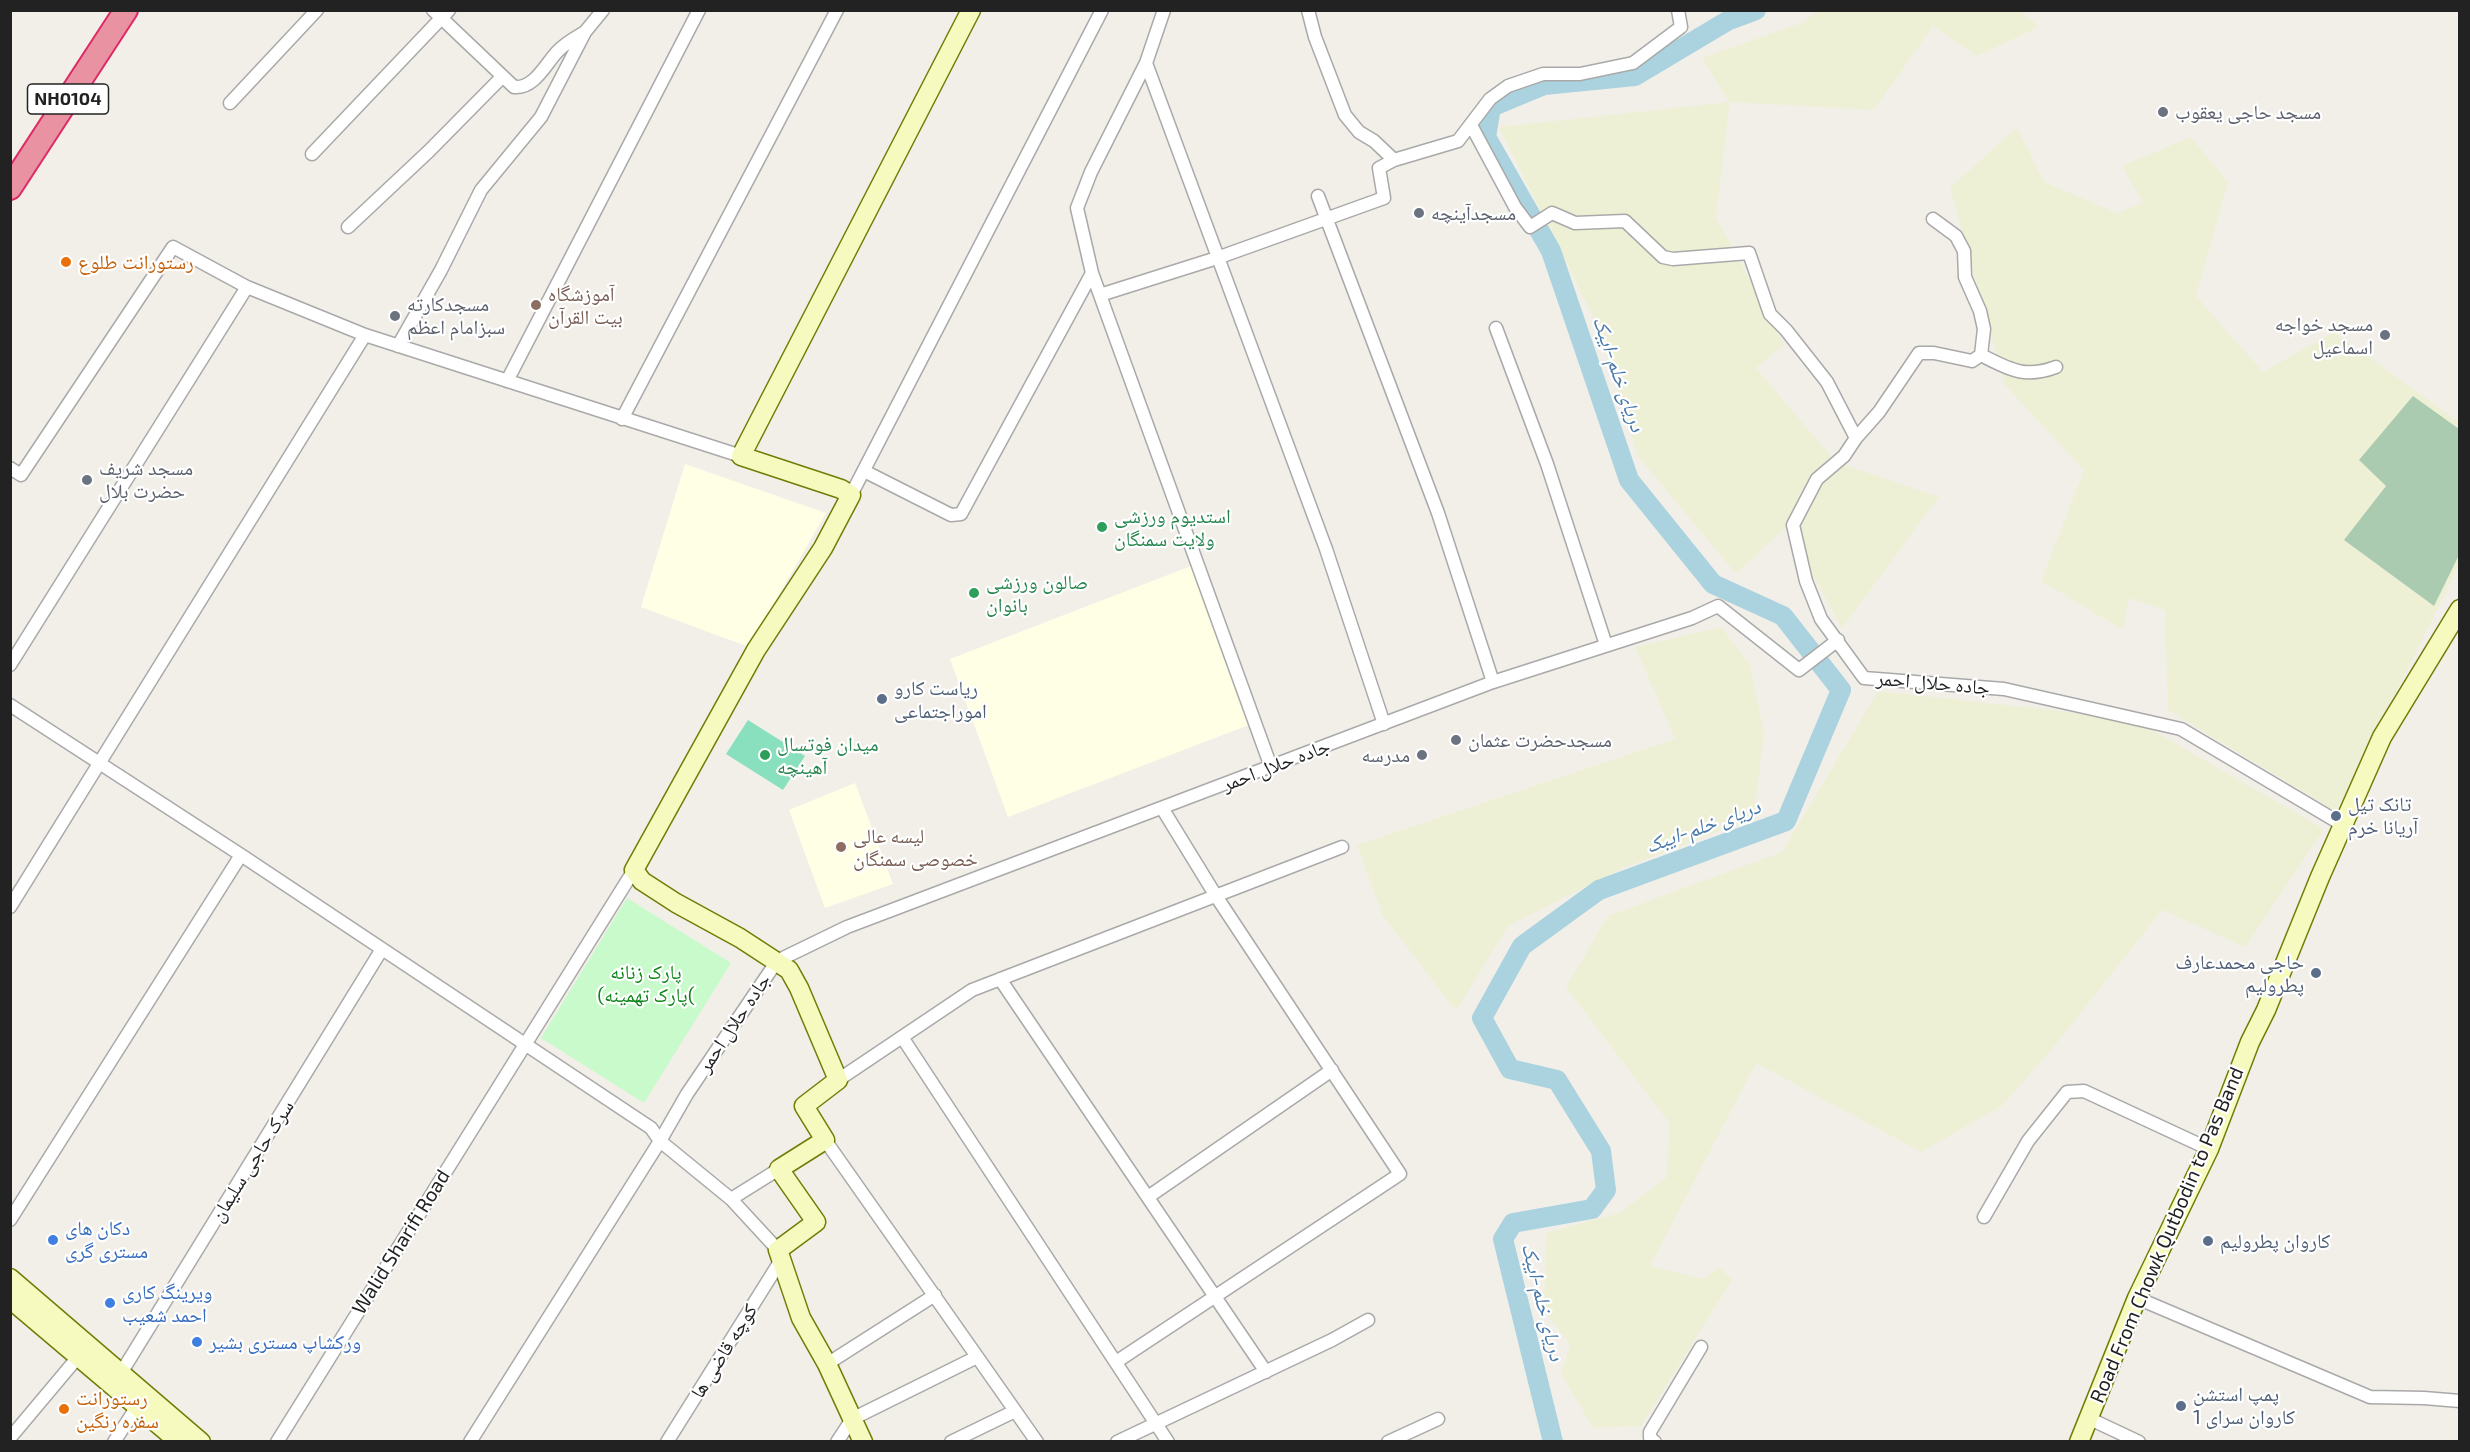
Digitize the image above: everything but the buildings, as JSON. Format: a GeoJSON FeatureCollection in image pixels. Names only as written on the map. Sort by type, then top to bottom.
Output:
{"type":"FeatureCollection","features":[{"type":"Feature","properties":{"kind":"highway","name":"NH0104"},"geometry":{"type":"LineString","coordinates":[[10,188],[126,10]]}},
{"type":"Feature","properties":{"kind":"street"},"geometry":{"type":"LineString","coordinates":[[230,103],[317,10]]}},
{"type":"Feature","properties":{"kind":"street"},"geometry":{"type":"LineString","coordinates":[[398,346],[441,270],[481,190],[541,117],[585,32],[603,10]]}},
{"type":"Feature","properties":{"kind":"street"},"geometry":{"type":"LineString","coordinates":[[507,381],[699,10]]}},
{"type":"Feature","properties":{"kind":"street"},"geometry":{"type":"LineString","coordinates":[[622,419],[837,10]]}},
{"type":"Feature","properties":{"kind":"street"},"geometry":{"type":"LineString","coordinates":[[741,456],[971,10]]}},
{"type":"Feature","properties":{"kind":"street"},"geometry":{"type":"LineString","coordinates":[[838,1080],[799,988],[789,970],[676,903],[642,881],[634,870],[756,650],[823,548],[1102,10]]}},
{"type":"Feature","properties":{"kind":"street"},"geometry":{"type":"LineString","coordinates":[[1164,10],[1146,63],[1091,172],[1077,208],[1092,273],[1270,767]]}},
{"type":"Feature","properties":{"kind":"street"},"geometry":{"type":"LineString","coordinates":[[1308,10],[1315,37],[1345,116],[1359,132],[1374,141],[1394,160]]}},
{"type":"Feature","properties":{"kind":"street"},"geometry":{"type":"LineString","coordinates":[[1100,295],[1217,258],[1384,198],[1379,168],[1394,160],[1458,141],[1490,99],[1508,86],[1544,74],[1580,74],[1633,63],[1681,27],[1678,10]]}},
{"type":"Feature","properties":{"kind":"street"},"geometry":{"type":"LineString","coordinates":[[312,154],[441,13],[514,87],[522,88],[529,84],[558,50],[585,32]]}},
{"type":"Feature","properties":{"kind":"street"},"geometry":{"type":"LineString","coordinates":[[1146,63],[1326,549],[1384,723]]}},
{"type":"Feature","properties":{"kind":"street"},"geometry":{"type":"LineString","coordinates":[[348,227],[429,151],[502,77]]}},
{"type":"Feature","properties":{"kind":"street"},"geometry":{"type":"LineString","coordinates":[[1471,125],[1515,207],[1530,227],[1552,213],[1575,223],[1625,221],[1663,256],[1673,259],[1749,253],[1770,314],[1786,330],[1827,382],[1856,438]]}},
{"type":"Feature","properties":{"kind":"street"},"geometry":{"type":"LineString","coordinates":[[1318,196],[1438,513],[1493,682]]}},
{"type":"Feature","properties":{"kind":"street"},"geometry":{"type":"LineString","coordinates":[[1933,219],[1956,236],[1964,251],[1965,277],[1980,311],[1984,329],[1981,355]]}},
{"type":"Feature","properties":{"kind":"street"},"geometry":{"type":"LineString","coordinates":[[10,468],[21,475],[173,248],[247,287],[365,336],[741,456],[841,489],[851,495]]}},
{"type":"Feature","properties":{"kind":"street"},"geometry":{"type":"LineString","coordinates":[[864,471],[951,515],[961,514],[1092,273]]}},
{"type":"Feature","properties":{"kind":"street"},"geometry":{"type":"LineString","coordinates":[[10,665],[247,287]]}},
{"type":"Feature","properties":{"kind":"street"},"geometry":{"type":"LineString","coordinates":[[1496,328],[1547,464],[1606,645]]}},
{"type":"Feature","properties":{"kind":"street"},"geometry":{"type":"LineString","coordinates":[[10,907],[365,336]]}},
{"type":"Feature","properties":{"kind":"street"},"geometry":{"type":"LineString","coordinates":[[1838,640],[1821,619],[1806,581],[1793,525],[1817,479],[1844,456],[1856,438],[1879,412],[1919,353],[1934,353],[1971,361],[1981,355]]}},
{"type":"Feature","properties":{"kind":"street"},"geometry":{"type":"LineString","coordinates":[[1981,355],[2012,370],[2030,374],[2056,367]]}},
{"type":"Feature","properties":{"kind":"street","name":"جاده حلال احمر"},"geometry":{"type":"LineString","coordinates":[[470,1442],[660,1141],[687,1094],[777,961],[847,927],[1384,723],[1493,682],[1692,618],[1718,606],[1799,670],[1838,640],[1864,678],[2004,689],[2181,729],[2343,825]]}},
{"type":"Feature","properties":{"kind":"street","name":"Road From Chowk Qutbodin to Pas Band"},"geometry":{"type":"LineString","coordinates":[[2079,1442],[2137,1298],[2210,1149],[2250,1042],[2266,1010],[2382,737],[2460,609]]}},
{"type":"Feature","properties":{"kind":"street"},"geometry":{"type":"LineString","coordinates":[[10,705],[241,855],[651,1128],[660,1141],[731,1199],[779,1255],[801,1318],[827,1364],[863,1442]]}},
{"type":"Feature","properties":{"kind":"street"},"geometry":{"type":"LineString","coordinates":[[1116,1362],[1400,1174],[1216,896],[1162,808]]}},
{"type":"Feature","properties":{"kind":"street"},"geometry":{"type":"LineString","coordinates":[[1037,1442],[825,1140],[804,1106],[838,1080],[972,990],[1342,847]]}},
{"type":"Feature","properties":{"kind":"street"},"geometry":{"type":"LineString","coordinates":[[10,1220],[241,855]]}},
{"type":"Feature","properties":{"kind":"street","name":"Walid Sharifi Road"},"geometry":{"type":"LineString","coordinates":[[277,1442],[634,870]]}},
{"type":"Feature","properties":{"kind":"street","name":"سرک حاجی سلیمان"},"geometry":{"type":"LineString","coordinates":[[122,1373],[382,949]]}},
{"type":"Feature","properties":{"kind":"street"},"geometry":{"type":"LineString","coordinates":[[1000,979],[1266,1372]]}},
{"type":"Feature","properties":{"kind":"street"},"geometry":{"type":"LineString","coordinates":[[902,1037],[1168,1442]]}},
{"type":"Feature","properties":{"kind":"street"},"geometry":{"type":"LineString","coordinates":[[1148,1197],[1332,1070]]}},
{"type":"Feature","properties":{"kind":"street"},"geometry":{"type":"LineString","coordinates":[[1984,1217],[2028,1140],[2067,1092],[2073,1090],[2084,1090],[2210,1149]]}},
{"type":"Feature","properties":{"kind":"street"},"geometry":{"type":"LineString","coordinates":[[731,1199],[825,1140]]}},
{"type":"Feature","properties":{"kind":"street"},"geometry":{"type":"LineString","coordinates":[[778,1169],[816,1222],[779,1255]]}},
{"type":"Feature","properties":{"kind":"street","name":"کوچه قاضی ها"},"geometry":{"type":"LineString","coordinates":[[667,1442],[779,1255]]}},
{"type":"Feature","properties":{"kind":"street"},"geometry":{"type":"LineString","coordinates":[[10,1278],[201,1442]]}},
{"type":"Feature","properties":{"kind":"street"},"geometry":{"type":"LineString","coordinates":[[827,1364],[935,1295]]}},
{"type":"Feature","properties":{"kind":"street"},"geometry":{"type":"LineString","coordinates":[[2137,1298],[2370,1397],[2460,1401]]}},
{"type":"Feature","properties":{"kind":"street"},"geometry":{"type":"LineString","coordinates":[[10,1299],[179,1442]]}},
{"type":"Feature","properties":{"kind":"street"},"geometry":{"type":"LineString","coordinates":[[1117,1442],[1332,1340],[1368,1320]]}},
{"type":"Feature","properties":{"kind":"street"},"geometry":{"type":"LineString","coordinates":[[1655,1442],[1650,1438],[1650,1432],[1701,1347]]}},
{"type":"Feature","properties":{"kind":"street"},"geometry":{"type":"LineString","coordinates":[[10,1438],[78,1357]]}},
{"type":"Feature","properties":{"kind":"street"},"geometry":{"type":"LineString","coordinates":[[837,1442],[852,1419],[977,1357]]}},
{"type":"Feature","properties":{"kind":"street"},"geometry":{"type":"LineString","coordinates":[[114,1442],[138,1405]]}},
{"type":"Feature","properties":{"kind":"street"},"geometry":{"type":"LineString","coordinates":[[951,1442],[1015,1410]]}},
{"type":"Feature","properties":{"kind":"street"},"geometry":{"type":"LineString","coordinates":[[2088,1418],[2139,1442]]}},
{"type":"Feature","properties":{"kind":"street"},"geometry":{"type":"LineString","coordinates":[[1388,1442],[1438,1419]]}},
{"type":"Feature","properties":{"kind":"shaded area"},"geometry":{"type":"Polygon","coordinates":[[[1817,11],[2022,11],[2039,27],[1977,56],[1933,26],[1874,110],[1730,102],[1716,217],[1784,345],[1756,368],[1836,462],[1939,497],[1842,628],[1786,527],[1736,574],[1637,455],[1600,331],[1499,127],[1729,102],[1702,58],[1804,22],[1817,11]]]}},
{"type":"Feature","properties":{"kind":"shaded area"},"geometry":{"type":"Polygon","coordinates":[[[2017,127],[2044,182],[2117,213],[2143,203],[2122,166],[2191,137],[2228,182],[2196,296],[2263,372],[2334,332],[2459,422],[2459,565],[2337,812],[2168,710],[2165,610],[2129,598],[2123,630],[2041,581],[2084,470],[2005,385],[1950,188],[2017,127]]]}},
{"type":"Feature","properties":{"kind":"shaded area"},"geometry":{"type":"Polygon","coordinates":[[[2413,396],[2459,429],[2459,555],[2434,606],[2344,540],[2386,486],[2359,460],[2413,396]]]}},
{"type":"Feature","properties":{"kind":"shaded area"},"geometry":{"type":"Polygon","coordinates":[[[685,464],[826,513],[749,647],[641,607],[685,464]]]}},
{"type":"Feature","properties":{"kind":"shaded area"},"geometry":{"type":"Polygon","coordinates":[[[1191,566],[1249,725],[1008,817],[950,659],[1191,566]]]}},
{"type":"Feature","properties":{"kind":"shaded area"},"geometry":{"type":"Polygon","coordinates":[[[1721,627],[1750,665],[1764,733],[1754,818],[1623,868],[1508,926],[1456,1011],[1383,916],[1357,845],[1675,739],[1635,647],[1721,627]]]}},
{"type":"Feature","properties":{"kind":"shaded area"},"geometry":{"type":"Polygon","coordinates":[[[1878,691],[2133,719],[2324,829],[2245,947],[2162,910],[2057,1043],[2003,1105],[1921,1152],[1756,1063],[1650,1266],[1703,1279],[1719,1267],[1732,1280],[1641,1426],[1593,1428],[1561,1373],[1570,1344],[1544,1311],[1546,1233],[1619,1213],[1666,1178],[1670,1124],[1566,987],[1608,916],[1782,852],[1878,691]]]}},
{"type":"Feature","properties":{"kind":"shaded area","name":"لیسه عالی خصوصی سمنگان"},"geometry":{"type":"Polygon","coordinates":[[[855,783],[893,884],[825,908],[789,810],[855,783]]]}},
{"type":"Feature","properties":{"kind":"green space","name":"میدان فوتسال آهینچه"},"geometry":{"type":"Polygon","coordinates":[[[748,720],[805,756],[783,790],[726,754],[748,720]]]}},
{"type":"Feature","properties":{"kind":"green space","name":"پارک زنانه (پارک تهمینه("},"geometry":{"type":"Polygon","coordinates":[[[627,898],[731,963],[644,1103],[541,1038],[627,898]]]}},
{"type":"Feature","properties":{"kind":"waterway","name":"دریای خلم-ایبک"},"geometry":{"type":"LineString","coordinates":[[1553,1442],[1503,1239],[1513,1223],[1592,1209],[1606,1190],[1601,1151],[1557,1080],[1510,1069],[1482,1018],[1522,946],[1599,890],[1786,821],[1841,690],[1783,616],[1713,584],[1629,480],[1551,251],[1486,137],[1491,107],[1544,85],[1635,76],[1729,20],[1756,10]]}},
{"type":"Feature","properties":{"kind":"place","name":"مسجد حاجی یعقوب"},"geometry":{"type":"Point","coordinates":[2163,112]}},
{"type":"Feature","properties":{"kind":"place","name":"مسجدآینچه"},"geometry":{"type":"Point","coordinates":[1419,213]}},
{"type":"Feature","properties":{"kind":"place","name":"رستورانت طلوع"},"geometry":{"type":"Point","coordinates":[66,262]}},
{"type":"Feature","properties":{"kind":"place","name":"آموزشگاه بیت القرآن"},"geometry":{"type":"Point","coordinates":[536,305]}},
{"type":"Feature","properties":{"kind":"place","name":"مسجدکارته سبزامام اعظم"},"geometry":{"type":"Point","coordinates":[395,316]}},
{"type":"Feature","properties":{"kind":"place","name":"مسجد خواجه اسماعیل"},"geometry":{"type":"Point","coordinates":[2385,335]}},
{"type":"Feature","properties":{"kind":"place","name":"مسجد شریف حضرت بلال"},"geometry":{"type":"Point","coordinates":[87,480]}},
{"type":"Feature","properties":{"kind":"place","name":"استدیوم ورزشی ولایت سمنگان"},"geometry":{"type":"Point","coordinates":[1102,527]}},
{"type":"Feature","properties":{"kind":"place","name":"صالون ورزشی بانوان"},"geometry":{"type":"Point","coordinates":[974,593]}},
{"type":"Feature","properties":{"kind":"place","name":"ریاست کارو اموراجتماعی"},"geometry":{"type":"Point","coordinates":[882,699]}},
{"type":"Feature","properties":{"kind":"place","name":"مسجدحضرت عثمان"},"geometry":{"type":"Point","coordinates":[1456,740]}},
{"type":"Feature","properties":{"kind":"place","name":"میدان فوتسال آهینچه"},"geometry":{"type":"Point","coordinates":[765,755]}},
{"type":"Feature","properties":{"kind":"place","name":"مدرسه"},"geometry":{"type":"Point","coordinates":[1422,755]}},
{"type":"Feature","properties":{"kind":"place","name":"تانک تیل آریانا خرم"},"geometry":{"type":"Point","coordinates":[2336,816]}},
{"type":"Feature","properties":{"kind":"place","name":"لیسه عالی خصوصی سمنگان"},"geometry":{"type":"Point","coordinates":[841,847]}},
{"type":"Feature","properties":{"kind":"place","name":"حاجی محمدعارف پطرولیم"},"geometry":{"type":"Point","coordinates":[2316,973]}},
{"type":"Feature","properties":{"kind":"place","name":"دکان های مستری گری"},"geometry":{"type":"Point","coordinates":[53,1240]}},
{"type":"Feature","properties":{"kind":"place","name":"کاروان پطرولیم"},"geometry":{"type":"Point","coordinates":[2208,1241]}},
{"type":"Feature","properties":{"kind":"place","name":"ویرینگ کاری احمد شعیب"},"geometry":{"type":"Point","coordinates":[110,1303]}},
{"type":"Feature","properties":{"kind":"place","name":"ورکشاپ مستری بشیر"},"geometry":{"type":"Point","coordinates":[197,1342]}},
{"type":"Feature","properties":{"kind":"place","name":"پمپ استشن کاروان سرای 1"},"geometry":{"type":"Point","coordinates":[2181,1406]}},
{"type":"Feature","properties":{"kind":"place","name":"رستورانت سفره رنگین"},"geometry":{"type":"Point","coordinates":[64,1409]}}]}
